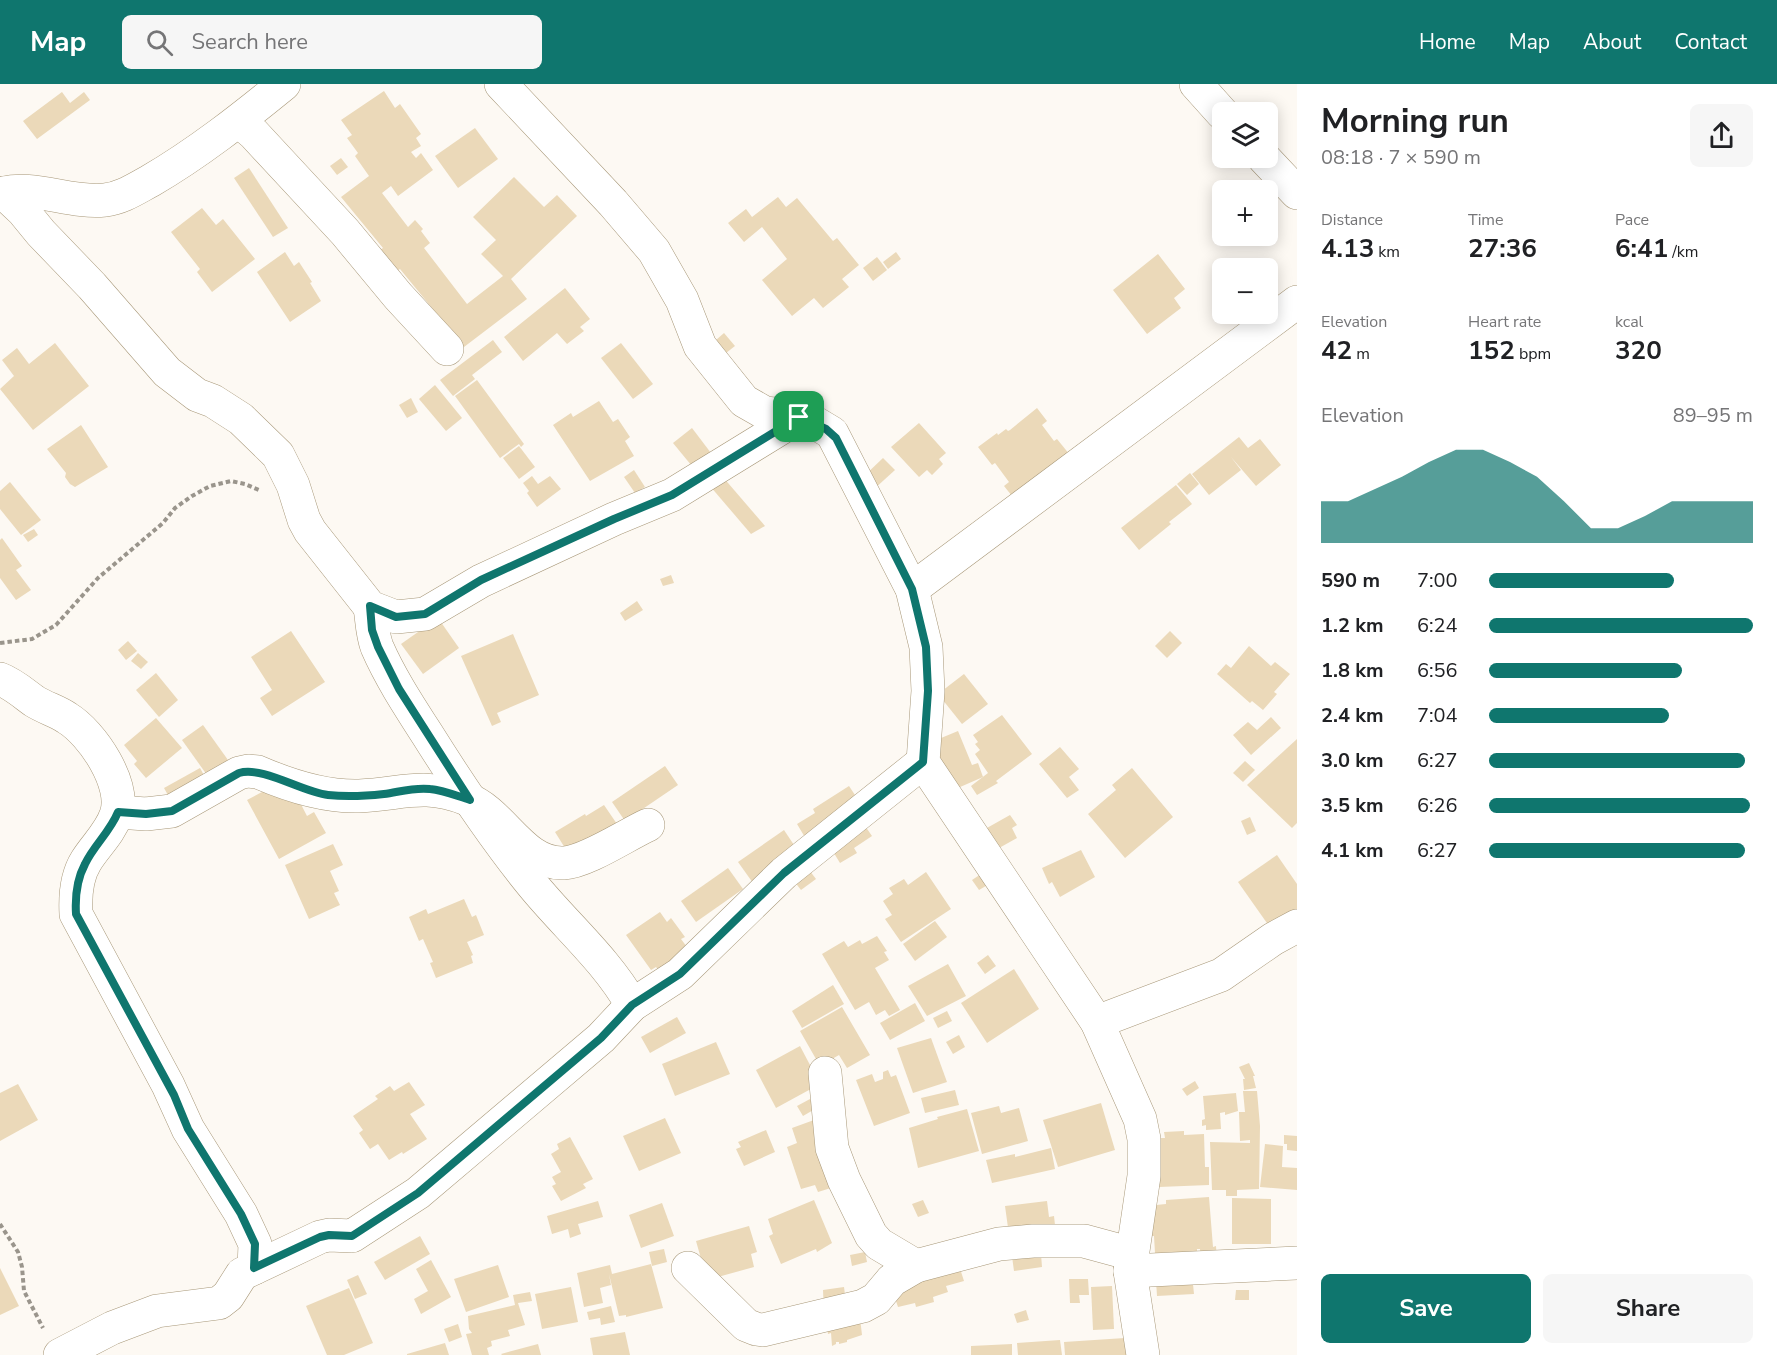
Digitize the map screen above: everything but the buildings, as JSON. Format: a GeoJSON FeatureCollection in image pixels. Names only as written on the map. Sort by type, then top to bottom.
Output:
{"type":"FeatureCollection","features":[{"type":"Feature","properties":{"kind":"street"},"geometry":{"type":"LineString","coordinates":[[2,194],[23,192],[76,200],[103,201],[122,197],[161,174],[239,121],[284,84]]}},
{"type":"Feature","properties":{"kind":"street"},"geometry":{"type":"LineString","coordinates":[[501,84],[613,203],[654,251],[682,300],[700,346],[744,401],[765,413],[799,417],[826,429],[836,438],[912,589],[926,647],[928,691],[923,762],[1097,1022],[1140,1119],[1144,1139],[1144,1176],[1131,1262],[1143,1355]]}},
{"type":"Feature","properties":{"kind":"street"},"geometry":{"type":"LineString","coordinates":[[1196,84],[1212,102]]}},
{"type":"Feature","properties":{"kind":"street"},"geometry":{"type":"LineString","coordinates":[[239,121],[255,134],[345,232],[398,296],[447,349]]}},
{"type":"Feature","properties":{"kind":"street"},"geometry":{"type":"LineString","coordinates":[[1273,168],[1297,193]]}},
{"type":"Feature","properties":{"kind":"street"},"geometry":{"type":"LineString","coordinates":[[2,194],[23,211],[168,372],[197,395],[213,401],[241,420],[278,455],[310,531],[370,606],[396,617],[425,614],[481,580],[672,495],[799,417]]}},
{"type":"Feature","properties":{"kind":"street"},"geometry":{"type":"LineString","coordinates":[[912,589],[1297,302]]}},
{"type":"Feature","properties":{"kind":"street"},"geometry":{"type":"LineString","coordinates":[[370,606],[372,630],[399,689],[470,800],[531,882],[610,972],[632,1005]]}},
{"type":"Feature","properties":{"kind":"street"},"geometry":{"type":"LineString","coordinates":[[0,679],[68,718],[84,733],[113,775],[118,797],[118,812],[113,824],[85,862],[75,898],[76,914],[174,1095],[188,1129],[241,1214],[255,1244],[254,1268]]}},
{"type":"Feature","properties":{"kind":"street"},"geometry":{"type":"LineString","coordinates":[[52,1342],[112,1328],[157,1311],[219,1303],[228,1296],[242,1274],[320,1237],[352,1236],[418,1193],[601,1038],[632,1005],[680,974],[784,873],[923,762]]}},
{"type":"Feature","properties":{"kind":"street"},"geometry":{"type":"LineString","coordinates":[[118,812],[146,814],[172,811],[239,773],[248,771],[258,772],[328,795],[359,796],[430,789],[470,800],[494,818],[530,852],[539,858],[553,862],[566,863],[584,857],[648,825]]}},
{"type":"Feature","properties":{"kind":"street"},"geometry":{"type":"LineString","coordinates":[[1097,1022],[1221,975],[1273,939],[1297,926]]}},
{"type":"Feature","properties":{"kind":"street"},"geometry":{"type":"LineString","coordinates":[[610,972],[666,977],[680,974]]}},
{"type":"Feature","properties":{"kind":"street"},"geometry":{"type":"LineString","coordinates":[[825,1073],[832,1148],[844,1180],[871,1235],[879,1245],[916,1266]]}},
{"type":"Feature","properties":{"kind":"street"},"geometry":{"type":"LineString","coordinates":[[688,1268],[746,1325],[763,1330],[869,1304],[892,1280],[916,1266],[999,1245],[1033,1241],[1084,1241],[1131,1262],[1297,1263]]}},
{"type":"Feature","properties":{"kind":"path"},"geometry":{"type":"LineString","coordinates":[[0,643],[32,639],[56,625],[98,578],[163,523],[175,508],[192,496],[210,486],[231,481],[262,491]]}},
{"type":"Feature","properties":{"kind":"path"},"geometry":{"type":"LineString","coordinates":[[0,1224],[18,1252],[22,1266],[24,1291],[52,1342]]}},
{"type":"Feature","properties":{"kind":"route"},"geometry":{"type":"LineString","coordinates":[[799,417],[832,432],[836,438],[912,589],[926,647],[928,691],[923,762],[784,873],[680,974],[632,1005],[601,1038],[418,1193],[352,1236],[320,1237],[254,1268],[255,1244],[241,1214],[188,1129],[174,1095],[76,914],[75,898],[85,862],[113,824],[118,812],[146,814],[172,811],[239,773],[248,771],[258,772],[328,795],[359,796],[430,789],[470,800],[399,689],[372,630],[370,606],[396,617],[425,614],[481,580],[672,495],[799,417]]}}]}
